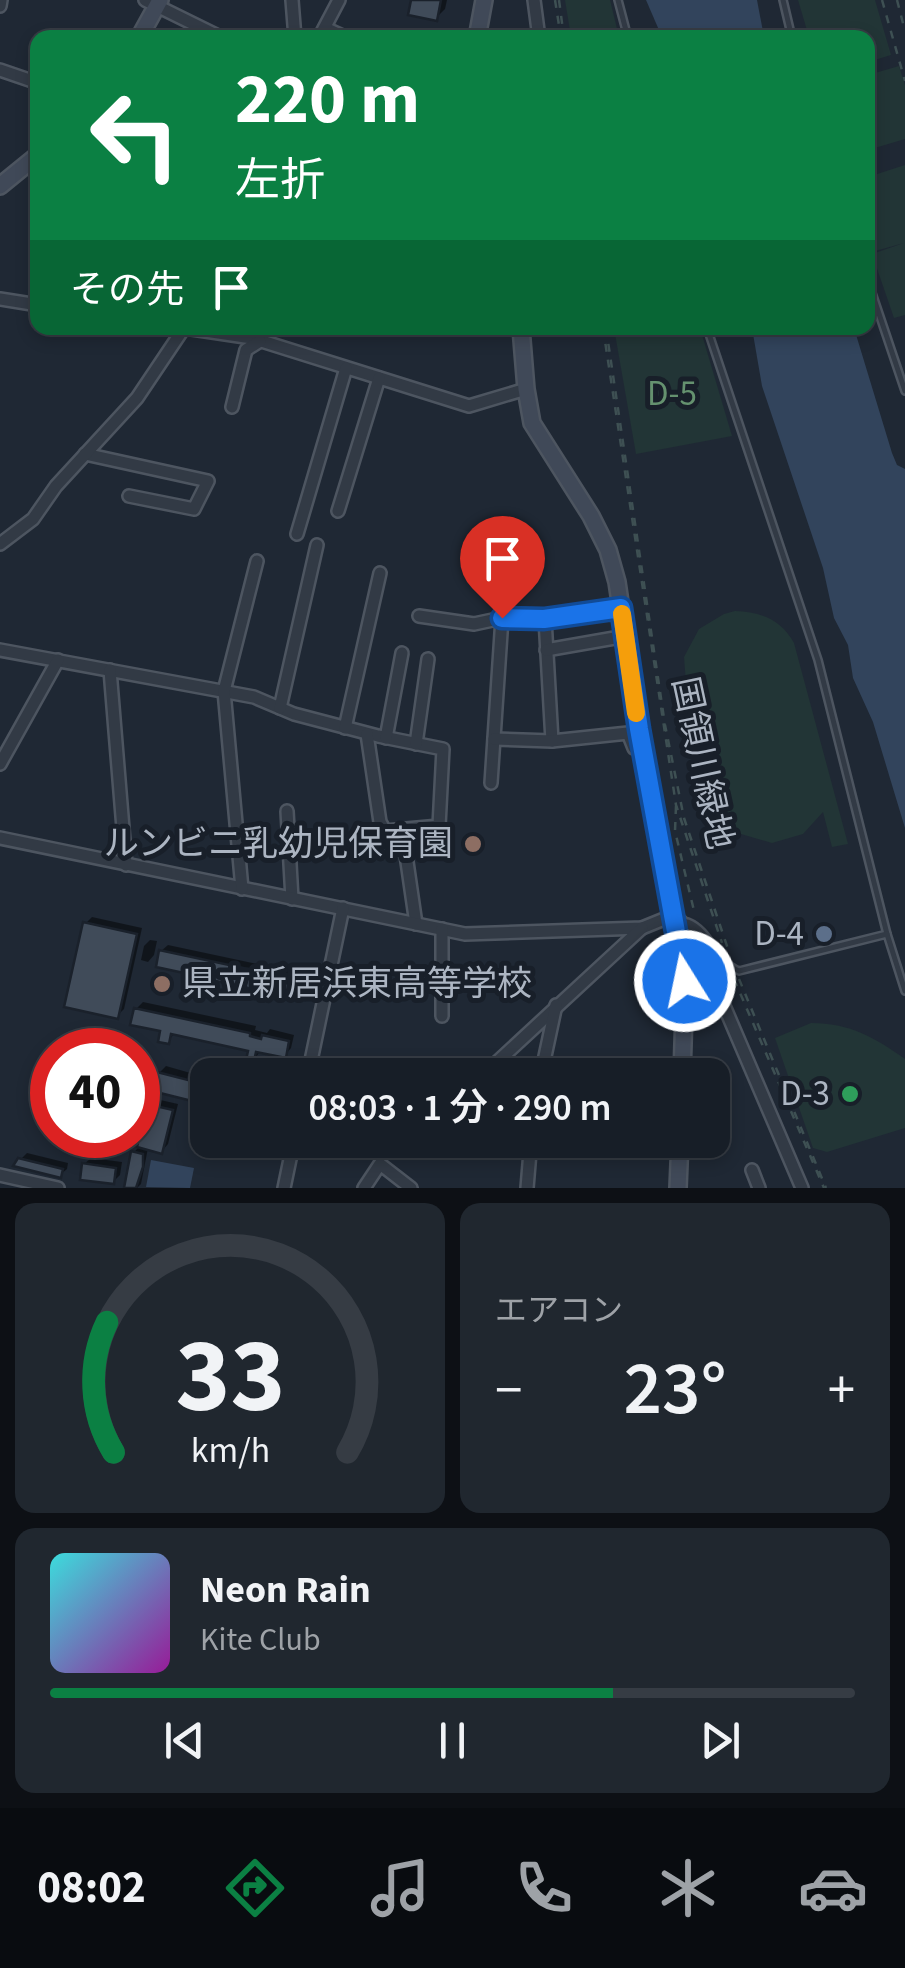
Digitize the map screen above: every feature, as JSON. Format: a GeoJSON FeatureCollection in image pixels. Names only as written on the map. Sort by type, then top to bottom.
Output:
{"type":"FeatureCollection","features":[{"type":"Feature","properties":{"kind":"street"},"geometry":{"type":"LineString","coordinates":[[292,0],[295,30]]}},
{"type":"Feature","properties":{"kind":"street"},"geometry":{"type":"LineString","coordinates":[[324,30],[340,0]]}},
{"type":"Feature","properties":{"kind":"street"},"geometry":{"type":"LineString","coordinates":[[478,30],[484,0]]}},
{"type":"Feature","properties":{"kind":"street"},"geometry":{"type":"LineString","coordinates":[[534,0],[538,30]]}},
{"type":"Feature","properties":{"kind":"street"},"geometry":{"type":"LineString","coordinates":[[142,30],[154,1],[207,30]]}},
{"type":"Feature","properties":{"kind":"street"},"geometry":{"type":"LineString","coordinates":[[0,70],[30,80]]}},
{"type":"Feature","properties":{"kind":"street"},"geometry":{"type":"LineString","coordinates":[[0,186],[30,162]]}},
{"type":"Feature","properties":{"kind":"street"},"geometry":{"type":"LineString","coordinates":[[0,299],[30,305]]}},
{"type":"Feature","properties":{"kind":"street"},"geometry":{"type":"LineString","coordinates":[[0,544],[33,519],[56,486],[137,398],[180,335]]}},
{"type":"Feature","properties":{"kind":"street"},"geometry":{"type":"LineString","coordinates":[[522,335],[532,423],[608,550],[621,608],[685,981],[683,1058]]}},
{"type":"Feature","properties":{"kind":"street"},"geometry":{"type":"LineString","coordinates":[[232,408],[246,350],[256,336],[469,406],[526,389]]}},
{"type":"Feature","properties":{"kind":"street"},"geometry":{"type":"LineString","coordinates":[[297,534],[346,368]]}},
{"type":"Feature","properties":{"kind":"street"},"geometry":{"type":"LineString","coordinates":[[338,510],[379,378]]}},
{"type":"Feature","properties":{"kind":"street"},"geometry":{"type":"LineString","coordinates":[[86,454],[208,481],[194,509],[128,496]]}},
{"type":"Feature","properties":{"kind":"street"},"geometry":{"type":"LineString","coordinates":[[280,708],[318,545]]}},
{"type":"Feature","properties":{"kind":"street"},"geometry":{"type":"LineString","coordinates":[[242,889],[224,691],[256,561]]}},
{"type":"Feature","properties":{"kind":"street"},"geometry":{"type":"LineString","coordinates":[[345,728],[380,574]]}},
{"type":"Feature","properties":{"kind":"street"},"geometry":{"type":"LineString","coordinates":[[419,616],[474,624],[621,608]]}},
{"type":"Feature","properties":{"kind":"street"},"geometry":{"type":"LineString","coordinates":[[491,783],[502,618]]}},
{"type":"Feature","properties":{"kind":"street"},"geometry":{"type":"LineString","coordinates":[[544,619],[552,741]]}},
{"type":"Feature","properties":{"kind":"street"},"geometry":{"type":"LineString","coordinates":[[546,650],[626,636]]}},
{"type":"Feature","properties":{"kind":"street"},"geometry":{"type":"LineString","coordinates":[[0,650],[254,697],[345,728],[443,749],[439,826],[385,831]]}},
{"type":"Feature","properties":{"kind":"street"},"geometry":{"type":"LineString","coordinates":[[386,738],[402,653]]}},
{"type":"Feature","properties":{"kind":"street"},"geometry":{"type":"LineString","coordinates":[[416,744],[428,659]]}},
{"type":"Feature","properties":{"kind":"street"},"geometry":{"type":"LineString","coordinates":[[0,764],[58,660]]}},
{"type":"Feature","properties":{"kind":"street"},"geometry":{"type":"LineString","coordinates":[[110,670],[126,865]]}},
{"type":"Feature","properties":{"kind":"street"},"geometry":{"type":"LineString","coordinates":[[494,739],[552,741],[628,733],[634,748],[643,750]]}},
{"type":"Feature","properties":{"kind":"street"},"geometry":{"type":"LineString","coordinates":[[367,734],[380,822],[406,855],[416,924]]}},
{"type":"Feature","properties":{"kind":"street"},"geometry":{"type":"LineString","coordinates":[[287,811],[292,898]]}},
{"type":"Feature","properties":{"kind":"street"},"geometry":{"type":"LineString","coordinates":[[0,838],[465,934],[642,928]]}},
{"type":"Feature","properties":{"kind":"street"},"geometry":{"type":"LineString","coordinates":[[312,1058],[343,908]]}},
{"type":"Feature","properties":{"kind":"street"},"geometry":{"type":"LineString","coordinates":[[501,1058],[642,928],[674,915]]}},
{"type":"Feature","properties":{"kind":"street"},"geometry":{"type":"LineString","coordinates":[[674,915],[698,944],[802,1188]]}},
{"type":"Feature","properties":{"kind":"street"},"geometry":{"type":"LineString","coordinates":[[442,929],[442,1016]]}},
{"type":"Feature","properties":{"kind":"street"},"geometry":{"type":"LineString","coordinates":[[545,1058],[556,1005]]}},
{"type":"Feature","properties":{"kind":"street"},"geometry":{"type":"LineString","coordinates":[[284,1188],[290,1158]]}},
{"type":"Feature","properties":{"kind":"street"},"geometry":{"type":"LineString","coordinates":[[527,1188],[530,1158]]}},
{"type":"Feature","properties":{"kind":"street"},"geometry":{"type":"LineString","coordinates":[[678,1188],[679,1158]]}},
{"type":"Feature","properties":{"kind":"street"},"geometry":{"type":"LineString","coordinates":[[364,1188],[380,1164],[411,1188]]}},
{"type":"Feature","properties":{"kind":"street"},"geometry":{"type":"LineString","coordinates":[[752,1170],[759,1188]]}},
{"type":"Feature","properties":{"kind":"street"},"geometry":{"type":"LineString","coordinates":[[0,1175],[58,1188]]}},
{"type":"Feature","properties":{"kind":"lane"},"geometry":{"type":"LineString","coordinates":[[618,0],[626,30]]}},
{"type":"Feature","properties":{"kind":"lane"},"geometry":{"type":"LineString","coordinates":[[783,0],[790,30]]}},
{"type":"Feature","properties":{"kind":"lane"},"geometry":{"type":"LineString","coordinates":[[875,302],[905,391]]}},
{"type":"Feature","properties":{"kind":"lane"},"geometry":{"type":"LineString","coordinates":[[709,335],[818,660],[905,992]]}},
{"type":"Feature","properties":{"kind":"lane"},"geometry":{"type":"LineString","coordinates":[[674,915],[700,926],[724,964],[734,969],[888,934]]}},
{"type":"Feature","properties":{"kind":"path"},"geometry":{"type":"LineString","coordinates":[[557,0],[561,30]]}},
{"type":"Feature","properties":{"kind":"path"},"geometry":{"type":"LineString","coordinates":[[882,0],[905,80]]}},
{"type":"Feature","properties":{"kind":"path"},"geometry":{"type":"LineString","coordinates":[[896,0],[905,32]]}},
{"type":"Feature","properties":{"kind":"path"},"geometry":{"type":"LineString","coordinates":[[606,335],[676,804],[734,969]]}},
{"type":"Feature","properties":{"kind":"path","name":"国領川緑地"},"geometry":{"type":"LineString","coordinates":[[606,335],[665,725],[684,818],[734,969],[825,1188]]}},
{"type":"Feature","properties":{"kind":"path"},"geometry":{"type":"LineString","coordinates":[[676,804],[675,831],[700,926]]}},
{"type":"Feature","properties":{"kind":"green space"},"geometry":{"type":"Polygon","coordinates":[[[565,0],[610,0],[617,30],[570,30],[565,0]]]}},
{"type":"Feature","properties":{"kind":"green space"},"geometry":{"type":"Polygon","coordinates":[[[798,0],[875,0],[891,55],[875,60],[875,30],[807,30],[798,0]]]}},
{"type":"Feature","properties":{"kind":"green space"},"geometry":{"type":"Polygon","coordinates":[[[899,66],[905,85],[905,139],[875,148],[875,73],[899,66]]]}},
{"type":"Feature","properties":{"kind":"green space"},"geometry":{"type":"Polygon","coordinates":[[[905,165],[905,315],[894,318],[875,253],[904,243],[875,251],[875,175],[905,165]]]}},
{"type":"Feature","properties":{"kind":"green space","name":"D-5"},"geometry":{"type":"Polygon","coordinates":[[[615,335],[702,335],[732,436],[636,454],[615,335]]]}},
{"type":"Feature","properties":{"kind":"green space"},"geometry":{"type":"Polygon","coordinates":[[[735,611],[769,618],[794,643],[848,844],[832,847],[823,812],[803,834],[772,843],[741,834],[720,811],[686,683],[684,657],[699,629],[735,611]]]}},
{"type":"Feature","properties":{"kind":"green space","name":"D-3"},"geometry":{"type":"Polygon","coordinates":[[[811,1023],[861,1033],[905,1059],[905,1128],[827,1152],[813,1148],[775,1038],[811,1023]]]}},
{"type":"Feature","properties":{"kind":"water"},"geometry":{"type":"Polygon","coordinates":[[[646,0],[757,0],[763,30],[659,30],[646,0]]]}},
{"type":"Feature","properties":{"kind":"water"},"geometry":{"type":"Polygon","coordinates":[[[753,335],[856,335],[892,453],[897,465],[905,469],[905,828],[873,722],[853,678],[848,645],[834,618],[823,568],[762,386],[753,335]]]}},
{"type":"Feature","properties":{"kind":"water"},"geometry":{"type":"Polygon","coordinates":[[[151,1160],[194,1168],[190,1188],[146,1187],[151,1160]]]}},
{"type":"Feature","properties":{"kind":"building"},"geometry":{"type":"Polygon","coordinates":[[[411,0],[441,0],[437,21],[408,15],[411,0]]]}},
{"type":"Feature","properties":{"kind":"building"},"geometry":{"type":"Polygon","coordinates":[[[83,922],[137,934],[118,1019],[64,1007],[83,922]]]}},
{"type":"Feature","properties":{"kind":"building"},"geometry":{"type":"Polygon","coordinates":[[[159,950],[309,982],[305,1000],[276,993],[274,999],[257,996],[258,990],[216,981],[215,988],[197,984],[198,976],[156,967],[159,950]]]}},
{"type":"Feature","properties":{"kind":"building"},"geometry":{"type":"Polygon","coordinates":[[[134,1008],[250,1033],[261,1039],[262,1035],[289,1041],[286,1058],[256,1052],[255,1058],[246,1058],[248,1051],[171,1034],[169,1044],[160,1042],[160,1028],[130,1025],[134,1008]]]}},
{"type":"Feature","properties":{"kind":"building"},"geometry":{"type":"Polygon","coordinates":[[[160,1073],[188,1080],[190,1075],[190,1100],[160,1093],[160,1073]]]}},
{"type":"Feature","properties":{"kind":"building"},"geometry":{"type":"Polygon","coordinates":[[[160,1107],[173,1110],[160,1153],[160,1107]]]}},
{"type":"Feature","properties":{"kind":"building"},"geometry":{"type":"Polygon","coordinates":[[[18,1158],[63,1169],[61,1178],[13,1166],[18,1158]]]}},
{"type":"Feature","properties":{"kind":"building"},"geometry":{"type":"Polygon","coordinates":[[[130,1158],[143,1158],[136,1188],[124,1188],[130,1158]]]}},
{"type":"Feature","properties":{"kind":"building"},"geometry":{"type":"Polygon","coordinates":[[[82,1163],[116,1168],[114,1184],[80,1180],[82,1163]]]}},
{"type":"Feature","properties":{"kind":"slow traffic"},"geometry":{"type":"LineString","coordinates":[[622,614],[636,713]]}},
{"type":"Feature","properties":{"kind":"place","name":"ルンビニ乳幼児保育園"},"geometry":{"type":"Point","coordinates":[473,844]}},
{"type":"Feature","properties":{"kind":"place","name":"D-4"},"geometry":{"type":"Point","coordinates":[824,934]}},
{"type":"Feature","properties":{"kind":"place","name":"県立新居浜東高等学校"},"geometry":{"type":"Point","coordinates":[162,984]}},
{"type":"Feature","properties":{"kind":"place","name":"D-3"},"geometry":{"type":"Point","coordinates":[850,1094]}},
{"type":"Feature","properties":{"kind":"route"},"geometry":{"type":"LineString","coordinates":[[502,618],[544,619],[621,608],[685,981]]}}]}
